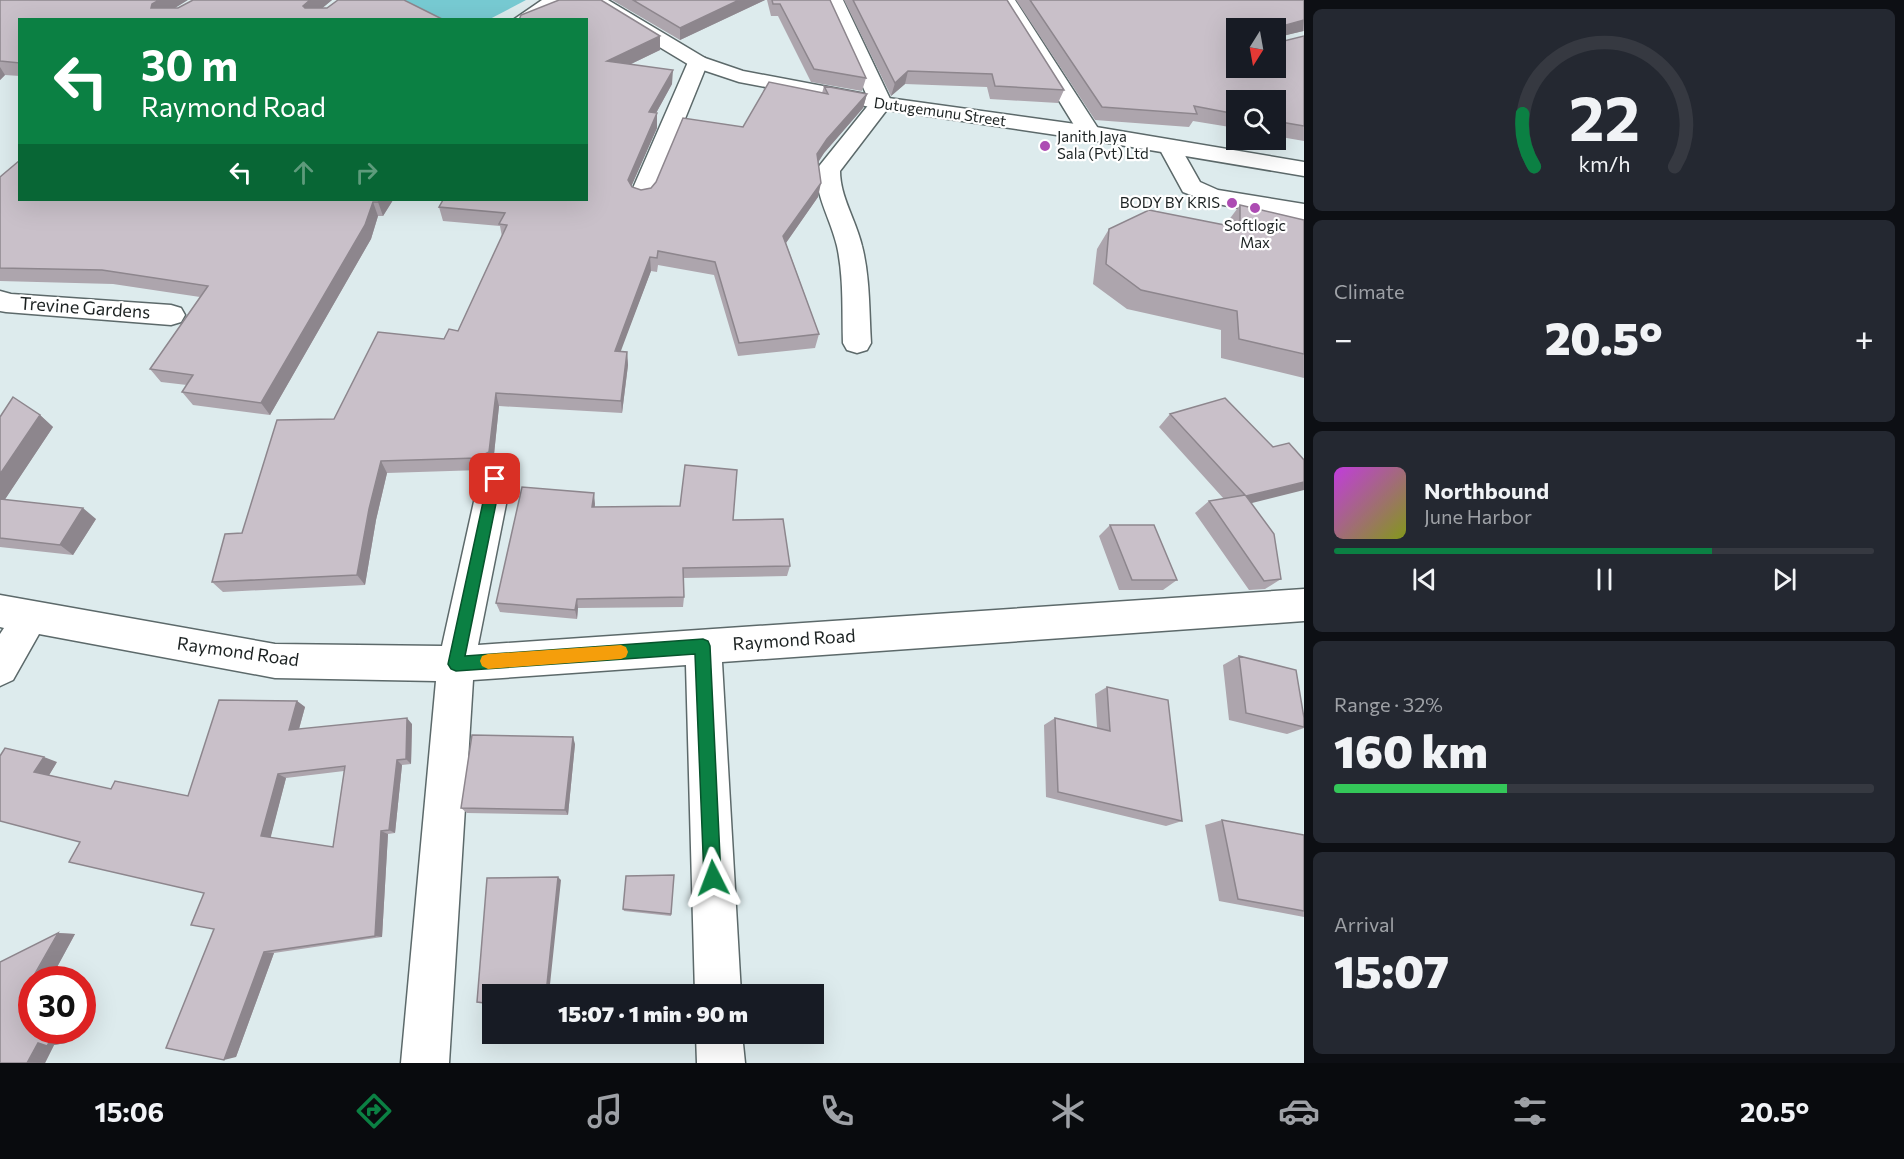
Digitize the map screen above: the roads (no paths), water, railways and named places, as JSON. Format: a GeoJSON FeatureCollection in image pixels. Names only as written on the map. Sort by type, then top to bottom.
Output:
{"type":"FeatureCollection","features":[{"type":"Feature","properties":{"kind":"street"},"geometry":{"type":"LineString","coordinates":[[525,18],[555,0]]}},
{"type":"Feature","properties":{"kind":"street","name":"Dutugemunu Street"},"geometry":{"type":"LineString","coordinates":[[595,0],[698,62],[739,76],[881,103],[1090,133],[1304,169]]}},
{"type":"Feature","properties":{"kind":"street"},"geometry":{"type":"LineString","coordinates":[[834,0],[881,103],[828,170],[827,183],[831,199],[847,235],[857,343]]}},
{"type":"Feature","properties":{"kind":"street"},"geometry":{"type":"LineString","coordinates":[[1006,0],[1090,133]]}},
{"type":"Feature","properties":{"kind":"street"},"geometry":{"type":"LineString","coordinates":[[642,195],[698,62]]}},
{"type":"Feature","properties":{"kind":"street"},"geometry":{"type":"LineString","coordinates":[[1170,148],[1191,187],[1212,196],[1304,212]]}},
{"type":"Feature","properties":{"kind":"street","name":"Trevine Gardens"},"geometry":{"type":"LineString","coordinates":[[0,300],[6,303],[171,315]]}},
{"type":"Feature","properties":{"kind":"street"},"geometry":{"type":"LineString","coordinates":[[425,1063],[456,664],[495,479]]}},
{"type":"Feature","properties":{"kind":"street","name":"Raymond Road"},"geometry":{"type":"LineString","coordinates":[[14,614],[275,661],[456,664],[1304,605]]}},
{"type":"Feature","properties":{"kind":"street"},"geometry":{"type":"LineString","coordinates":[[0,668],[14,614]]}},
{"type":"Feature","properties":{"kind":"street"},"geometry":{"type":"LineString","coordinates":[[703,646],[718,984]]}},
{"type":"Feature","properties":{"kind":"street"},"geometry":{"type":"LineString","coordinates":[[720,1044],[721,1063]]}},
{"type":"Feature","properties":{"kind":"place","name":"Janith Jaya Sala (Pvt) Ltd"},"geometry":{"type":"Point","coordinates":[1045,146]}},
{"type":"Feature","properties":{"kind":"place","name":"BODY BY KRIS"},"geometry":{"type":"Point","coordinates":[1232,203]}},
{"type":"Feature","properties":{"kind":"place","name":"Softlogic Max"},"geometry":{"type":"Point","coordinates":[1255,208]}}]}
